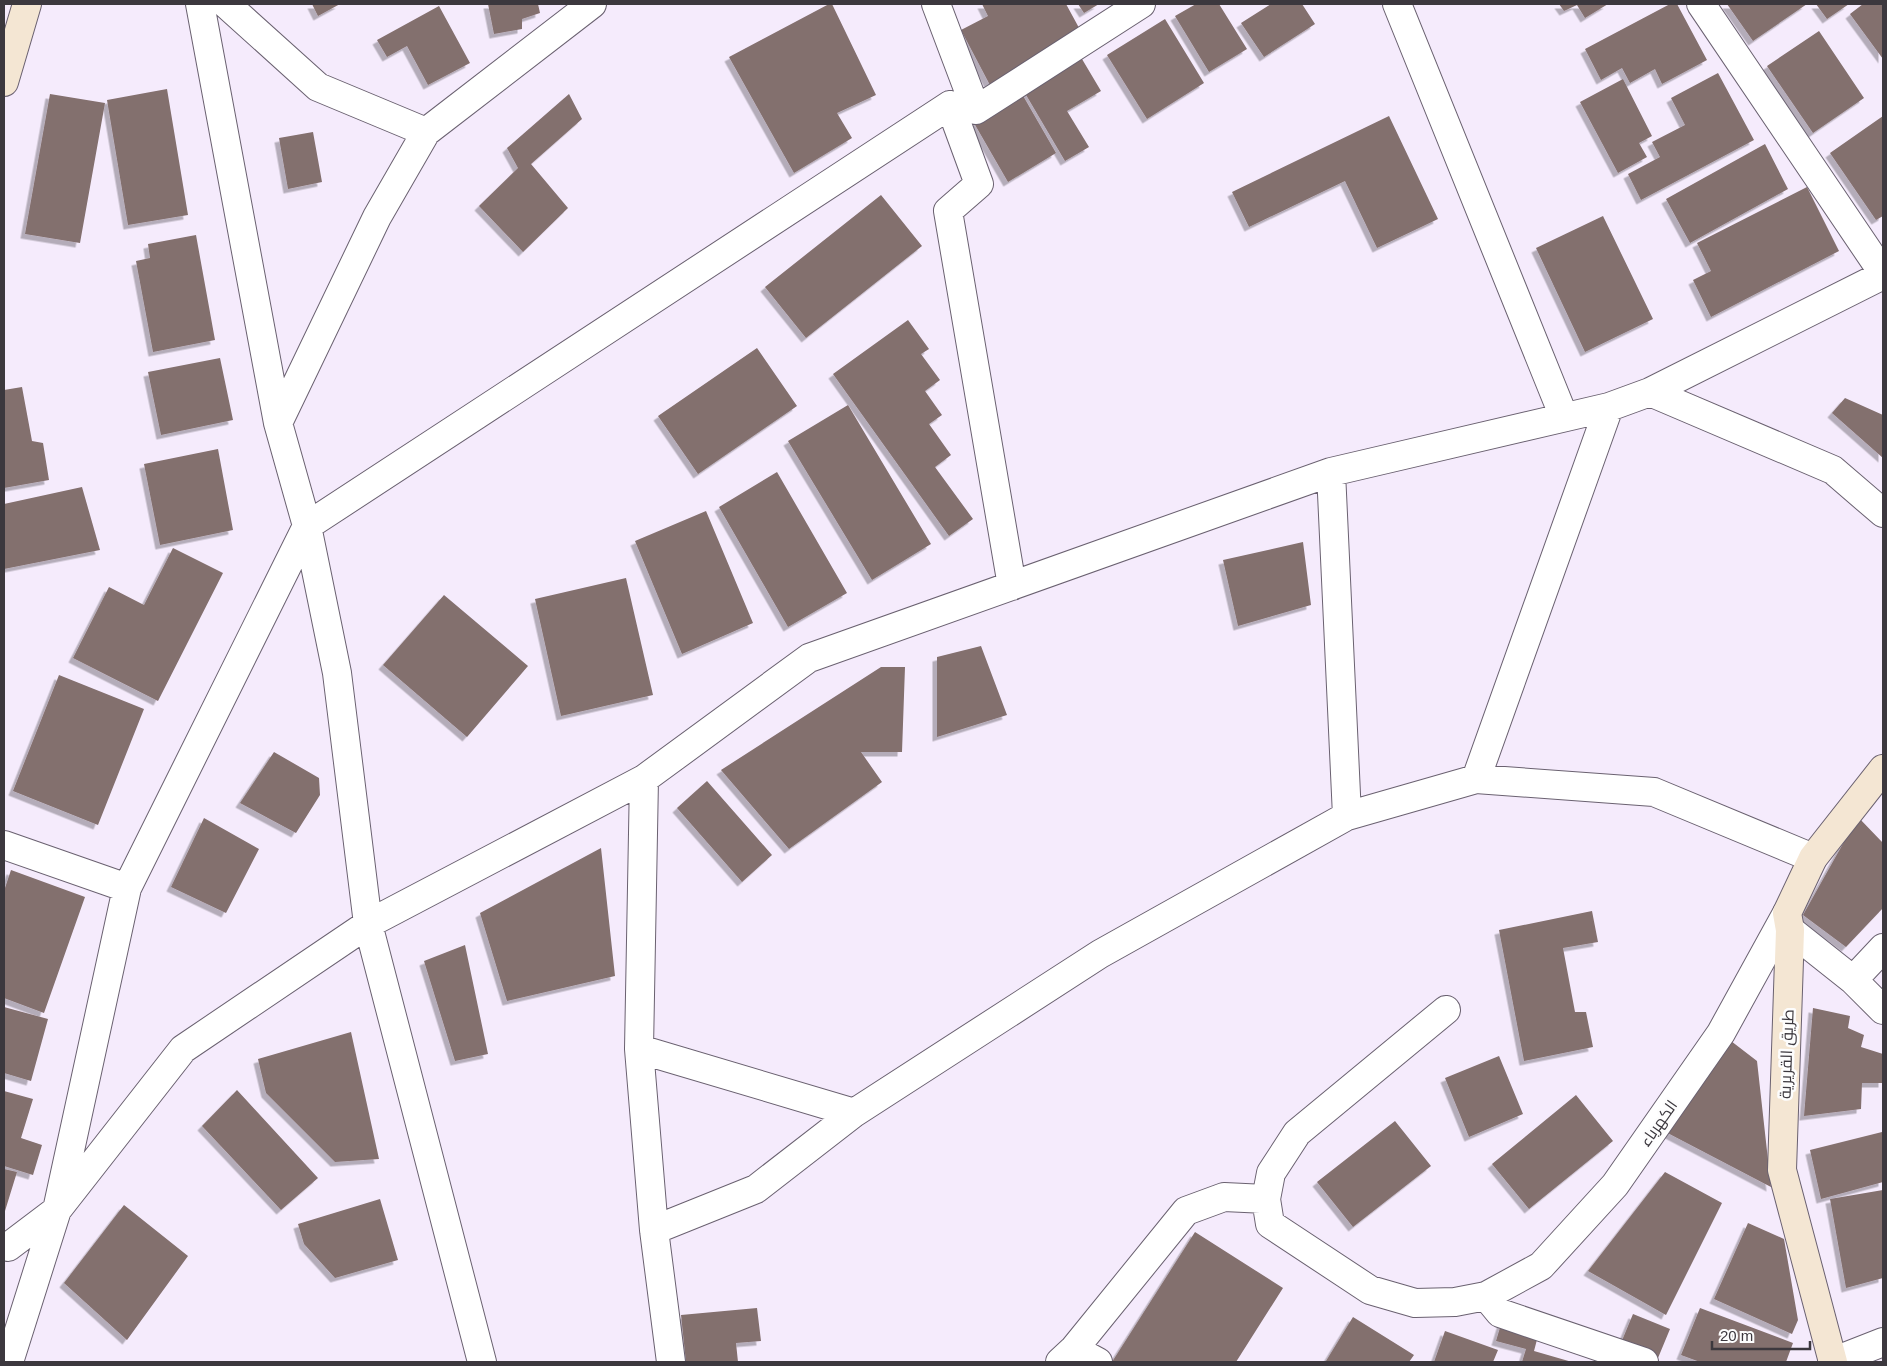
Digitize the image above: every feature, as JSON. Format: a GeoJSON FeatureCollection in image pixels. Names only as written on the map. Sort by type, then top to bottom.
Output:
{"type":"FeatureCollection","features":[{"type":"Feature","properties":{"kind":"street"},"geometry":{"type":"LineString","coordinates":[[4,82],[27,4]]}},
{"type":"Feature","properties":{"kind":"street"},"geometry":{"type":"LineString","coordinates":[[200,4],[278,423],[307,526],[337,674],[368,924],[479,1360]]}},
{"type":"Feature","properties":{"kind":"street"},"geometry":{"type":"LineString","coordinates":[[226,4],[318,86],[426,132]]}},
{"type":"Feature","properties":{"kind":"street"},"geometry":{"type":"LineString","coordinates":[[278,423],[377,217],[426,132],[592,4]]}},
{"type":"Feature","properties":{"kind":"street"},"geometry":{"type":"LineString","coordinates":[[936,4],[963,107],[979,184],[948,210],[1012,586]]}},
{"type":"Feature","properties":{"kind":"street"},"geometry":{"type":"LineString","coordinates":[[9,1362],[56,1210],[127,888],[307,526],[963,107],[1141,4]]}},
{"type":"Feature","properties":{"kind":"street"},"geometry":{"type":"LineString","coordinates":[[4,1246],[8,1247],[56,1210],[183,1049],[368,924],[644,779],[809,658],[1331,472],[1608,407],[1650,392],[1883,274],[1701,4]]}},
{"type":"Feature","properties":{"kind":"street"},"geometry":{"type":"LineString","coordinates":[[1402,5],[1564,417]]}},
{"type":"Feature","properties":{"kind":"street"},"geometry":{"type":"LineString","coordinates":[[1650,392],[1833,470],[1883,513]]}},
{"type":"Feature","properties":{"kind":"street"},"geometry":{"type":"LineString","coordinates":[[1476,779],[1608,407]]}},
{"type":"Feature","properties":{"kind":"street"},"geometry":{"type":"LineString","coordinates":[[1331,472],[1347,816]]}},
{"type":"Feature","properties":{"kind":"street","name":"طريق القريرية"},"geometry":{"type":"LineString","coordinates":[[1832,1362],[1782,1170],[1789,922],[1813,858],[1883,769]]}},
{"type":"Feature","properties":{"kind":"street"},"geometry":{"type":"LineString","coordinates":[[644,779],[639,1049],[654,1230],[671,1362]]}},
{"type":"Feature","properties":{"kind":"street"},"geometry":{"type":"LineString","coordinates":[[654,1230],[756,1189],[854,1113],[1100,954],[1347,816],[1476,779],[1654,792],[1813,858]]}},
{"type":"Feature","properties":{"kind":"street"},"geometry":{"type":"LineString","coordinates":[[4,845],[127,888]]}},
{"type":"Feature","properties":{"kind":"street"},"geometry":{"type":"LineString","coordinates":[[1789,922],[1883,1010]]}},
{"type":"Feature","properties":{"kind":"street","name":"الكهرباء"},"geometry":{"type":"LineString","coordinates":[[1446,1010],[1297,1133],[1271,1173],[1266,1199],[1270,1224],[1370,1290],[1415,1304],[1455,1302],[1486,1296],[1541,1266],[1616,1185],[1721,1033],[1789,922]]}},
{"type":"Feature","properties":{"kind":"street"},"geometry":{"type":"LineString","coordinates":[[1853,980],[1883,948]]}},
{"type":"Feature","properties":{"kind":"street"},"geometry":{"type":"LineString","coordinates":[[639,1049],[854,1113]]}},
{"type":"Feature","properties":{"kind":"street"},"geometry":{"type":"LineString","coordinates":[[1098,1362],[1067,1355],[1186,1211],[1224,1197],[1266,1199]]}},
{"type":"Feature","properties":{"kind":"street"},"geometry":{"type":"LineString","coordinates":[[1486,1296],[1500,1313],[1644,1362]]}},
{"type":"Feature","properties":{"kind":"street"},"geometry":{"type":"LineString","coordinates":[[1832,1362],[1883,1342]]}},
{"type":"Feature","properties":{"kind":"building"},"geometry":{"type":"Polygon","coordinates":[[[312,4],[340,4],[318,16],[312,4]]]}},
{"type":"Feature","properties":{"kind":"building"},"geometry":{"type":"Polygon","coordinates":[[[488,4],[538,4],[540,13],[522,19],[522,29],[494,34],[488,4]]]}},
{"type":"Feature","properties":{"kind":"building"},"geometry":{"type":"Polygon","coordinates":[[[832,4],[876,95],[837,113],[852,138],[794,173],[729,57],[832,4]]]}},
{"type":"Feature","properties":{"kind":"building"},"geometry":{"type":"Polygon","coordinates":[[[982,4],[1066,4],[1084,37],[991,87],[961,30],[988,16],[982,4]]]}},
{"type":"Feature","properties":{"kind":"building"},"geometry":{"type":"Polygon","coordinates":[[[1078,4],[1099,4],[1084,13],[1078,4]]]}},
{"type":"Feature","properties":{"kind":"building"},"geometry":{"type":"Polygon","coordinates":[[[1196,4],[1219,4],[1247,49],[1209,72],[1175,16],[1196,4]]]}},
{"type":"Feature","properties":{"kind":"building"},"geometry":{"type":"Polygon","coordinates":[[[1271,4],[1302,4],[1315,24],[1264,57],[1241,23],[1271,4]]]}},
{"type":"Feature","properties":{"kind":"building"},"geometry":{"type":"Polygon","coordinates":[[[1559,4],[1608,4],[1585,18],[1577,5],[1564,11],[1559,4]]]}},
{"type":"Feature","properties":{"kind":"building"},"geometry":{"type":"Polygon","coordinates":[[[1670,4],[1677,4],[1707,60],[1662,84],[1655,69],[1630,83],[1622,68],[1601,80],[1585,49],[1670,4]]]}},
{"type":"Feature","properties":{"kind":"building"},"geometry":{"type":"Polygon","coordinates":[[[1727,4],[1807,4],[1753,41],[1727,4]]]}},
{"type":"Feature","properties":{"kind":"building"},"geometry":{"type":"Polygon","coordinates":[[[1816,4],[1849,4],[1827,19],[1816,4]]]}},
{"type":"Feature","properties":{"kind":"building"},"geometry":{"type":"Polygon","coordinates":[[[1863,4],[1883,4],[1883,59],[1850,14],[1863,4]]]}},
{"type":"Feature","properties":{"kind":"building"},"geometry":{"type":"Polygon","coordinates":[[[439,6],[470,63],[428,85],[407,46],[387,57],[377,40],[439,6]]]}},
{"type":"Feature","properties":{"kind":"building"},"geometry":{"type":"Polygon","coordinates":[[[1165,19],[1204,83],[1147,119],[1107,55],[1165,19]]]}},
{"type":"Feature","properties":{"kind":"building"},"geometry":{"type":"Polygon","coordinates":[[[1819,31],[1864,98],[1813,133],[1767,66],[1819,31]]]}},
{"type":"Feature","properties":{"kind":"building"},"geometry":{"type":"Polygon","coordinates":[[[1079,54],[1101,91],[1067,111],[1089,147],[1065,161],[1022,88],[1079,54]]]}},
{"type":"Feature","properties":{"kind":"building"},"geometry":{"type":"Polygon","coordinates":[[[1718,73],[1754,140],[1641,200],[1628,174],[1660,157],[1652,142],[1685,125],[1671,98],[1718,73]]]}},
{"type":"Feature","properties":{"kind":"building"},"geometry":{"type":"Polygon","coordinates":[[[1623,79],[1652,136],[1639,143],[1647,157],[1618,173],[1580,102],[1623,79]]]}},
{"type":"Feature","properties":{"kind":"building"},"geometry":{"type":"Polygon","coordinates":[[[167,89],[188,215],[128,225],[107,100],[167,89]]]}},
{"type":"Feature","properties":{"kind":"building"},"geometry":{"type":"Polygon","coordinates":[[[50,94],[105,103],[80,243],[25,234],[50,94]]]}},
{"type":"Feature","properties":{"kind":"building"},"geometry":{"type":"Polygon","coordinates":[[[569,94],[582,119],[531,164],[568,208],[523,252],[479,206],[518,168],[507,148],[569,94]]]}},
{"type":"Feature","properties":{"kind":"building"},"geometry":{"type":"Polygon","coordinates":[[[1022,94],[1056,153],[1008,182],[974,123],[1022,94]]]}},
{"type":"Feature","properties":{"kind":"building"},"geometry":{"type":"Polygon","coordinates":[[[1389,116],[1438,219],[1377,248],[1345,181],[1249,227],[1232,192],[1389,116]]]}},
{"type":"Feature","properties":{"kind":"building"},"geometry":{"type":"Polygon","coordinates":[[[1883,116],[1883,216],[1876,220],[1830,153],[1883,116]]]}},
{"type":"Feature","properties":{"kind":"building"},"geometry":{"type":"Polygon","coordinates":[[[313,132],[322,182],[288,189],[279,138],[313,132]]]}},
{"type":"Feature","properties":{"kind":"building"},"geometry":{"type":"Polygon","coordinates":[[[1765,144],[1788,189],[1690,243],[1666,199],[1765,144]]]}},
{"type":"Feature","properties":{"kind":"building"},"geometry":{"type":"Polygon","coordinates":[[[1807,187],[1839,251],[1711,317],[1693,280],[1711,271],[1697,243],[1807,187]]]}},
{"type":"Feature","properties":{"kind":"building"},"geometry":{"type":"Polygon","coordinates":[[[881,195],[922,246],[806,338],[765,287],[881,195]]]}},
{"type":"Feature","properties":{"kind":"building"},"geometry":{"type":"Polygon","coordinates":[[[1603,216],[1653,319],[1585,352],[1536,248],[1603,216]]]}},
{"type":"Feature","properties":{"kind":"building"},"geometry":{"type":"Polygon","coordinates":[[[196,235],[215,340],[153,352],[136,261],[150,258],[148,244],[196,235]]]}},
{"type":"Feature","properties":{"kind":"building"},"geometry":{"type":"Polygon","coordinates":[[[908,320],[929,349],[921,354],[940,380],[925,391],[942,415],[929,424],[951,455],[935,467],[973,519],[949,536],[833,374],[908,320]]]}},
{"type":"Feature","properties":{"kind":"building"},"geometry":{"type":"Polygon","coordinates":[[[757,348],[797,406],[698,474],[658,416],[757,348]]]}},
{"type":"Feature","properties":{"kind":"building"},"geometry":{"type":"Polygon","coordinates":[[[220,358],[233,420],[161,435],[148,372],[220,358]]]}},
{"type":"Feature","properties":{"kind":"building"},"geometry":{"type":"Polygon","coordinates":[[[22,387],[32,441],[43,443],[49,480],[4,488],[4,390],[22,387]]]}},
{"type":"Feature","properties":{"kind":"building"},"geometry":{"type":"Polygon","coordinates":[[[1845,398],[1883,415],[1883,458],[1832,413],[1845,398]]]}},
{"type":"Feature","properties":{"kind":"building"},"geometry":{"type":"Polygon","coordinates":[[[848,405],[931,544],[872,580],[788,441],[848,405]]]}},
{"type":"Feature","properties":{"kind":"building"},"geometry":{"type":"Polygon","coordinates":[[[218,449],[233,530],[160,545],[144,464],[218,449]]]}},
{"type":"Feature","properties":{"kind":"building"},"geometry":{"type":"Polygon","coordinates":[[[777,472],[847,593],[788,627],[719,507],[777,472]]]}},
{"type":"Feature","properties":{"kind":"building"},"geometry":{"type":"Polygon","coordinates":[[[82,487],[100,550],[4,569],[4,504],[82,487]]]}},
{"type":"Feature","properties":{"kind":"building"},"geometry":{"type":"Polygon","coordinates":[[[706,511],[753,623],[682,654],[635,541],[706,511]]]}},
{"type":"Feature","properties":{"kind":"building"},"geometry":{"type":"Polygon","coordinates":[[[1303,542],[1311,605],[1238,626],[1223,560],[1303,542]]]}},
{"type":"Feature","properties":{"kind":"building"},"geometry":{"type":"Polygon","coordinates":[[[173,548],[223,573],[158,701],[73,658],[109,587],[144,605],[173,548]]]}},
{"type":"Feature","properties":{"kind":"building"},"geometry":{"type":"Polygon","coordinates":[[[626,578],[653,695],[561,716],[535,599],[626,578]]]}},
{"type":"Feature","properties":{"kind":"building"},"geometry":{"type":"Polygon","coordinates":[[[444,595],[528,666],[467,737],[383,665],[444,595]]]}},
{"type":"Feature","properties":{"kind":"building"},"geometry":{"type":"Polygon","coordinates":[[[981,646],[1007,715],[937,737],[937,657],[981,646]]]}},
{"type":"Feature","properties":{"kind":"building"},"geometry":{"type":"Polygon","coordinates":[[[881,667],[905,667],[902,752],[861,752],[882,782],[789,849],[721,770],[881,667]]]}},
{"type":"Feature","properties":{"kind":"building"},"geometry":{"type":"Polygon","coordinates":[[[59,675],[144,709],[98,825],[13,791],[59,675]]]}},
{"type":"Feature","properties":{"kind":"building"},"geometry":{"type":"Polygon","coordinates":[[[274,752],[319,778],[320,795],[296,833],[240,803],[274,752]]]}},
{"type":"Feature","properties":{"kind":"building"},"geometry":{"type":"Polygon","coordinates":[[[707,781],[772,855],[742,882],[677,808],[707,781]]]}},
{"type":"Feature","properties":{"kind":"building"},"geometry":{"type":"Polygon","coordinates":[[[1858,817],[1883,843],[1883,908],[1846,947],[1803,915],[1858,817]]]}},
{"type":"Feature","properties":{"kind":"building"},"geometry":{"type":"Polygon","coordinates":[[[204,818],[259,849],[226,913],[171,887],[204,818]]]}},
{"type":"Feature","properties":{"kind":"building"},"geometry":{"type":"Polygon","coordinates":[[[601,848],[615,976],[507,1001],[480,913],[601,848]]]}},
{"type":"Feature","properties":{"kind":"building"},"geometry":{"type":"Polygon","coordinates":[[[11,870],[85,897],[44,1013],[4,998],[4,891],[11,870]]]}},
{"type":"Feature","properties":{"kind":"building"},"geometry":{"type":"Polygon","coordinates":[[[1592,911],[1598,942],[1563,948],[1575,1012],[1586,1012],[1593,1047],[1524,1061],[1499,930],[1592,911]]]}},
{"type":"Feature","properties":{"kind":"building"},"geometry":{"type":"Polygon","coordinates":[[[465,945],[488,1054],[455,1061],[424,961],[465,945]]]}},
{"type":"Feature","properties":{"kind":"building"},"geometry":{"type":"Polygon","coordinates":[[[4,1007],[48,1019],[31,1081],[4,1073],[4,1007]]]}},
{"type":"Feature","properties":{"kind":"building"},"geometry":{"type":"Polygon","coordinates":[[[1813,1008],[1850,1016],[1848,1028],[1864,1035],[1861,1047],[1883,1054],[1883,1083],[1862,1083],[1861,1109],[1804,1116],[1813,1008]]]}},
{"type":"Feature","properties":{"kind":"building"},"geometry":{"type":"Polygon","coordinates":[[[351,1032],[379,1159],[335,1162],[266,1093],[258,1059],[351,1032]]]}},
{"type":"Feature","properties":{"kind":"building"},"geometry":{"type":"Polygon","coordinates":[[[1731,1041],[1757,1061],[1771,1187],[1660,1129],[1731,1041]]]}},
{"type":"Feature","properties":{"kind":"building"},"geometry":{"type":"Polygon","coordinates":[[[1499,1056],[1523,1114],[1469,1137],[1445,1078],[1499,1056]]]}},
{"type":"Feature","properties":{"kind":"building"},"geometry":{"type":"Polygon","coordinates":[[[237,1090],[318,1178],[281,1210],[202,1126],[237,1090]]]}},
{"type":"Feature","properties":{"kind":"building"},"geometry":{"type":"Polygon","coordinates":[[[4,1091],[33,1099],[21,1138],[42,1145],[33,1175],[4,1166],[4,1091]]]}},
{"type":"Feature","properties":{"kind":"building"},"geometry":{"type":"Polygon","coordinates":[[[1576,1095],[1613,1141],[1529,1209],[1492,1164],[1576,1095]]]}},
{"type":"Feature","properties":{"kind":"building"},"geometry":{"type":"Polygon","coordinates":[[[1395,1121],[1431,1166],[1353,1227],[1317,1182],[1395,1121]]]}},
{"type":"Feature","properties":{"kind":"building"},"geometry":{"type":"Polygon","coordinates":[[[1882,1132],[1883,1182],[1821,1199],[1810,1150],[1882,1132]]]}},
{"type":"Feature","properties":{"kind":"building"},"geometry":{"type":"Polygon","coordinates":[[[4,1169],[17,1172],[5,1211],[4,1211],[4,1169]]]}},
{"type":"Feature","properties":{"kind":"building"},"geometry":{"type":"Polygon","coordinates":[[[1665,1172],[1722,1203],[1666,1315],[1588,1271],[1665,1172]]]}},
{"type":"Feature","properties":{"kind":"building"},"geometry":{"type":"Polygon","coordinates":[[[1883,1190],[1883,1278],[1846,1288],[1830,1199],[1883,1190]]]}},
{"type":"Feature","properties":{"kind":"building"},"geometry":{"type":"Polygon","coordinates":[[[380,1199],[398,1260],[335,1278],[304,1244],[298,1224],[380,1199]]]}},
{"type":"Feature","properties":{"kind":"building"},"geometry":{"type":"Polygon","coordinates":[[[124,1205],[188,1256],[127,1340],[64,1283],[124,1205]]]}},
{"type":"Feature","properties":{"kind":"building"},"geometry":{"type":"Polygon","coordinates":[[[1748,1223],[1784,1239],[1798,1320],[1792,1334],[1714,1299],[1748,1223]]]}},
{"type":"Feature","properties":{"kind":"building"},"geometry":{"type":"Polygon","coordinates":[[[1195,1232],[1283,1288],[1236,1362],[1112,1362],[1195,1232]]]}},
{"type":"Feature","properties":{"kind":"building"},"geometry":{"type":"Polygon","coordinates":[[[757,1308],[761,1341],[736,1343],[738,1362],[686,1362],[681,1315],[757,1308]]]}},
{"type":"Feature","properties":{"kind":"building"},"geometry":{"type":"Polygon","coordinates":[[[1700,1308],[1793,1343],[1786,1362],[1700,1362],[1681,1355],[1700,1308]]]}},
{"type":"Feature","properties":{"kind":"building"},"geometry":{"type":"Polygon","coordinates":[[[1633,1314],[1670,1329],[1658,1358],[1621,1343],[1633,1314]]]}},
{"type":"Feature","properties":{"kind":"building"},"geometry":{"type":"Polygon","coordinates":[[[1353,1317],[1414,1355],[1409,1362],[1326,1361],[1353,1317]]]}},
{"type":"Feature","properties":{"kind":"building"},"geometry":{"type":"Polygon","coordinates":[[[1502,1321],[1539,1332],[1534,1351],[1572,1362],[1522,1362],[1526,1349],[1496,1341],[1502,1321]]]}},
{"type":"Feature","properties":{"kind":"building"},"geometry":{"type":"Polygon","coordinates":[[[1445,1331],[1498,1350],[1493,1362],[1434,1362],[1445,1331]]]}}]}
